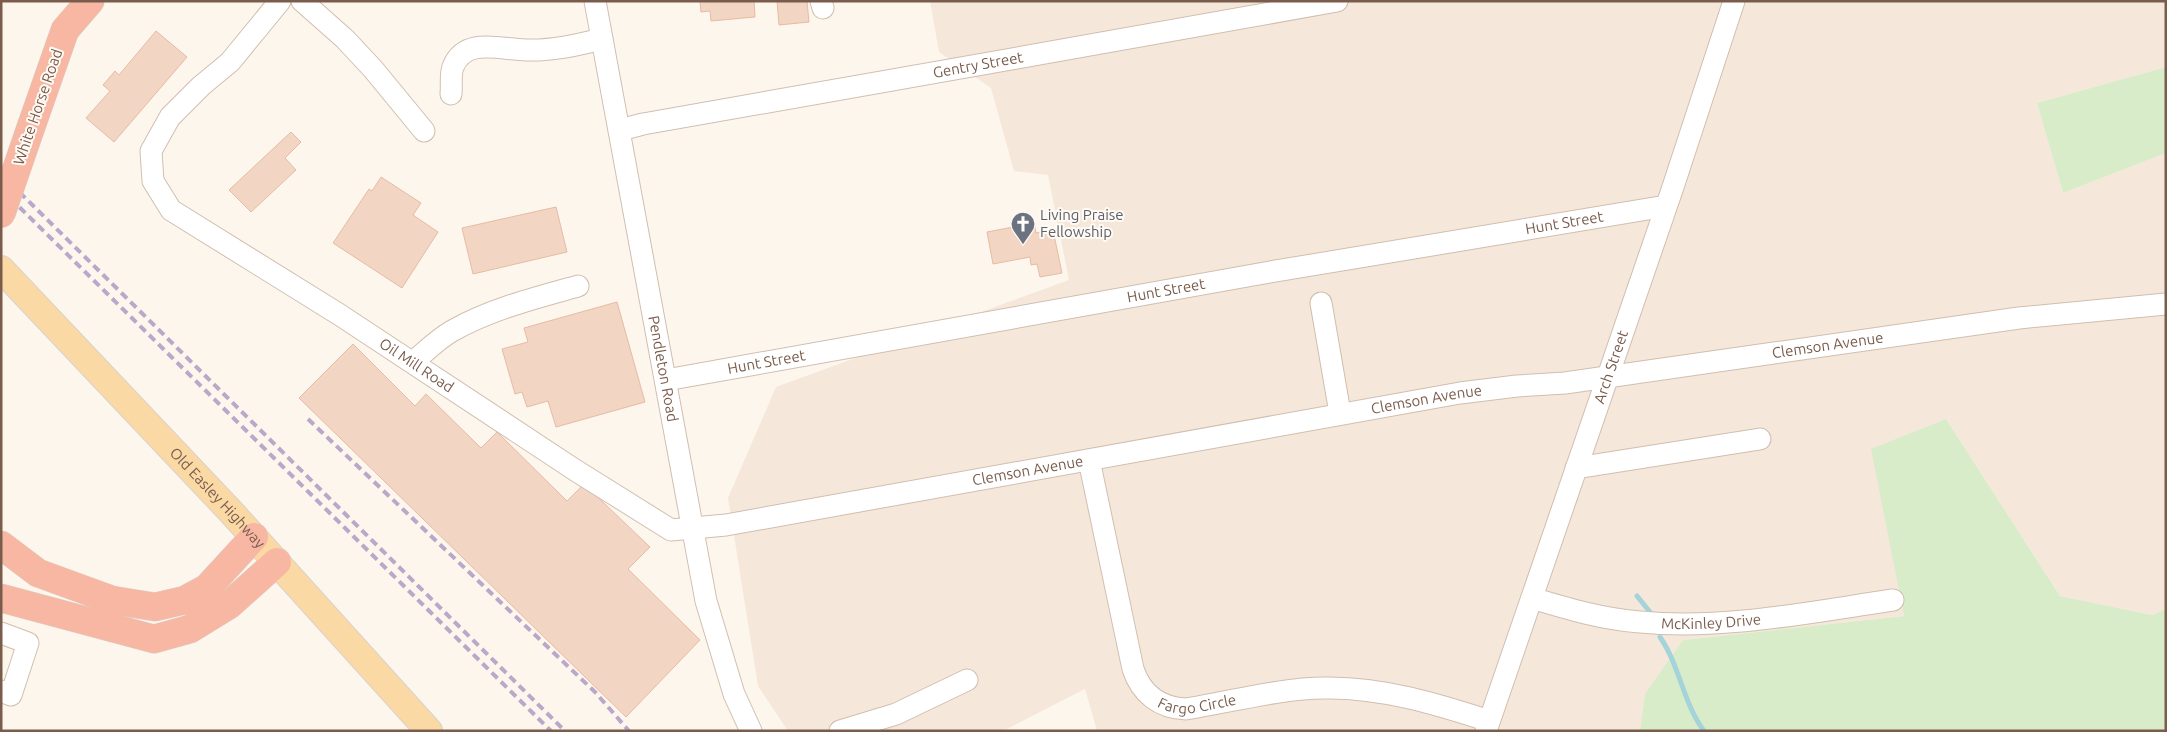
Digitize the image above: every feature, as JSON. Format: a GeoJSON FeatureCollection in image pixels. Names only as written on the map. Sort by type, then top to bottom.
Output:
{"type":"FeatureCollection","features":[{"type":"Feature","properties":{"kind":"highway","name":"White Horse Road"},"geometry":{"type":"LineString","coordinates":[[62,1],[65,30]]}},
{"type":"Feature","properties":{"kind":"highway","name":"White Horse Road"},"geometry":{"type":"LineString","coordinates":[[1,214],[65,30],[90,1]]}},
{"type":"Feature","properties":{"kind":"highway"},"geometry":{"type":"LineString","coordinates":[[1,544],[38,573],[112,600],[155,607],[185,600],[207,588],[254,537]]}},
{"type":"Feature","properties":{"kind":"highway"},"geometry":{"type":"LineString","coordinates":[[1,598],[154,639],[190,629],[229,605],[277,562]]}},
{"type":"Feature","properties":{"kind":"main road","name":"Old Easley Highway"},"geometry":{"type":"LineString","coordinates":[[1,269],[254,537],[429,731]]}},
{"type":"Feature","properties":{"kind":"street","name":"Oil Mill Road"},"geometry":{"type":"LineString","coordinates":[[280,1],[230,62],[201,86],[170,117],[151,151],[153,181],[171,210],[413,362],[575,470],[671,530],[693,530]]}},
{"type":"Feature","properties":{"kind":"street"},"geometry":{"type":"LineString","coordinates":[[302,1],[345,40],[424,131]]}},
{"type":"Feature","properties":{"kind":"street","name":"Pendleton Road"},"geometry":{"type":"LineString","coordinates":[[595,1],[706,601],[720,653],[734,694],[751,731]]}},
{"type":"Feature","properties":{"kind":"street","name":"Arch Street"},"geometry":{"type":"LineString","coordinates":[[1488,726],[1734,1]]}},
{"type":"Feature","properties":{"kind":"street","name":"Gentry Street"},"geometry":{"type":"LineString","coordinates":[[620,130],[643,124],[1334,2]]}},
{"type":"Feature","properties":{"kind":"street"},"geometry":{"type":"LineString","coordinates":[[451,94],[452,67],[461,56],[473,48],[494,46],[524,51],[555,49],[602,39]]}},
{"type":"Feature","properties":{"kind":"street","name":"Hunt Street"},"geometry":{"type":"LineString","coordinates":[[666,380],[1270,272],[1666,206]]}},
{"type":"Feature","properties":{"kind":"street"},"geometry":{"type":"LineString","coordinates":[[413,362],[437,341],[471,321],[531,299],[578,286]]}},
{"type":"Feature","properties":{"kind":"street"},"geometry":{"type":"LineString","coordinates":[[1321,304],[1340,413]]}},
{"type":"Feature","properties":{"kind":"street","name":"Clemson Avenue"},"geometry":{"type":"LineString","coordinates":[[693,530],[726,526],[1340,413],[1460,393],[1517,386],[1565,384],[2019,318],[2166,304]]}},
{"type":"Feature","properties":{"kind":"street"},"geometry":{"type":"LineString","coordinates":[[1576,468],[1760,439]]}},
{"type":"Feature","properties":{"kind":"street","name":"Fargo Circle"},"geometry":{"type":"LineString","coordinates":[[1089,460],[1133,669],[1142,688],[1154,700],[1170,707],[1186,709],[1302,690],[1356,688],[1389,693],[1488,726]]}},
{"type":"Feature","properties":{"kind":"street","name":"McKinley Drive"},"geometry":{"type":"LineString","coordinates":[[1532,598],[1573,611],[1608,618],[1686,624],[1743,621],[1893,600]]}},
{"type":"Feature","properties":{"kind":"street"},"geometry":{"type":"LineString","coordinates":[[1,633],[28,643],[12,695],[1,691]]}},
{"type":"Feature","properties":{"kind":"street"},"geometry":{"type":"LineString","coordinates":[[840,731],[896,714],[967,680]]}},
{"type":"Feature","properties":{"kind":"shaded area"},"geometry":{"type":"Polygon","coordinates":[[[930,1],[2166,1],[2166,67],[2037,103],[2063,193],[2166,153],[2166,609],[2152,615],[2060,596],[1946,419],[1872,449],[1904,616],[1683,640],[1646,694],[1640,731],[1097,731],[1085,689],[1003,731],[788,731],[758,686],[728,498],[776,387],[1069,280],[1048,175],[1014,171],[991,88],[939,52],[930,1]]]}},
{"type":"Feature","properties":{"kind":"green space"},"geometry":{"type":"Polygon","coordinates":[[[2166,67],[2166,153],[2063,193],[2037,103],[2166,67]]]}},
{"type":"Feature","properties":{"kind":"green space"},"geometry":{"type":"Polygon","coordinates":[[[1946,419],[2060,596],[2152,615],[2166,609],[2166,731],[1640,731],[1645,694],[1683,640],[1904,616],[1871,449],[1946,419]]]}},
{"type":"Feature","properties":{"kind":"building"},"geometry":{"type":"Polygon","coordinates":[[[700,1],[754,1],[755,17],[711,21],[710,11],[701,12],[700,1]]]}},
{"type":"Feature","properties":{"kind":"building"},"geometry":{"type":"Polygon","coordinates":[[[777,1],[807,1],[809,22],[779,25],[777,1]]]}},
{"type":"Feature","properties":{"kind":"building"},"geometry":{"type":"Polygon","coordinates":[[[156,31],[187,57],[114,142],[86,118],[110,91],[103,85],[115,71],[119,75],[156,31]]]}},
{"type":"Feature","properties":{"kind":"building"},"geometry":{"type":"Polygon","coordinates":[[[291,132],[301,142],[285,158],[296,170],[251,212],[229,190],[291,132]]]}},
{"type":"Feature","properties":{"kind":"building"},"geometry":{"type":"Polygon","coordinates":[[[381,177],[421,203],[413,215],[438,232],[402,288],[333,243],[369,189],[372,191],[381,177]]]}},
{"type":"Feature","properties":{"kind":"building"},"geometry":{"type":"Polygon","coordinates":[[[556,207],[567,252],[473,274],[462,228],[556,207]]]}},
{"type":"Feature","properties":{"kind":"building","name":"Living Praise Fellowship"},"geometry":{"type":"Polygon","coordinates":[[[1034,223],[1036,233],[1053,230],[1062,273],[1040,277],[1037,264],[1031,265],[1030,257],[993,264],[987,232],[1034,223]]]}},
{"type":"Feature","properties":{"kind":"building"},"geometry":{"type":"Polygon","coordinates":[[[617,302],[645,402],[556,427],[548,401],[527,407],[522,392],[515,394],[502,349],[528,342],[524,328],[617,302]]]}},
{"type":"Feature","properties":{"kind":"building"},"geometry":{"type":"Polygon","coordinates":[[[353,344],[415,406],[426,394],[481,448],[497,432],[567,501],[584,484],[650,547],[628,569],[700,640],[626,717],[299,398],[353,344]]]}},
{"type":"Feature","properties":{"kind":"waterway"},"geometry":{"type":"LineString","coordinates":[[1637,596],[1650,612]]}},
{"type":"Feature","properties":{"kind":"waterway"},"geometry":{"type":"LineString","coordinates":[[1660,637],[1667,648],[1691,709],[1704,731]]}},
{"type":"Feature","properties":{"kind":"railway"},"geometry":{"type":"LineString","coordinates":[[1,174],[565,731]]}},
{"type":"Feature","properties":{"kind":"railway"},"geometry":{"type":"LineString","coordinates":[[1,189],[551,731]]}},
{"type":"Feature","properties":{"kind":"railway"},"geometry":{"type":"LineString","coordinates":[[308,419],[595,692],[629,731]]}},
{"type":"Feature","properties":{"kind":"place","name":"Living Praise Fellowship"},"geometry":{"type":"Point","coordinates":[1023,245]}}]}
